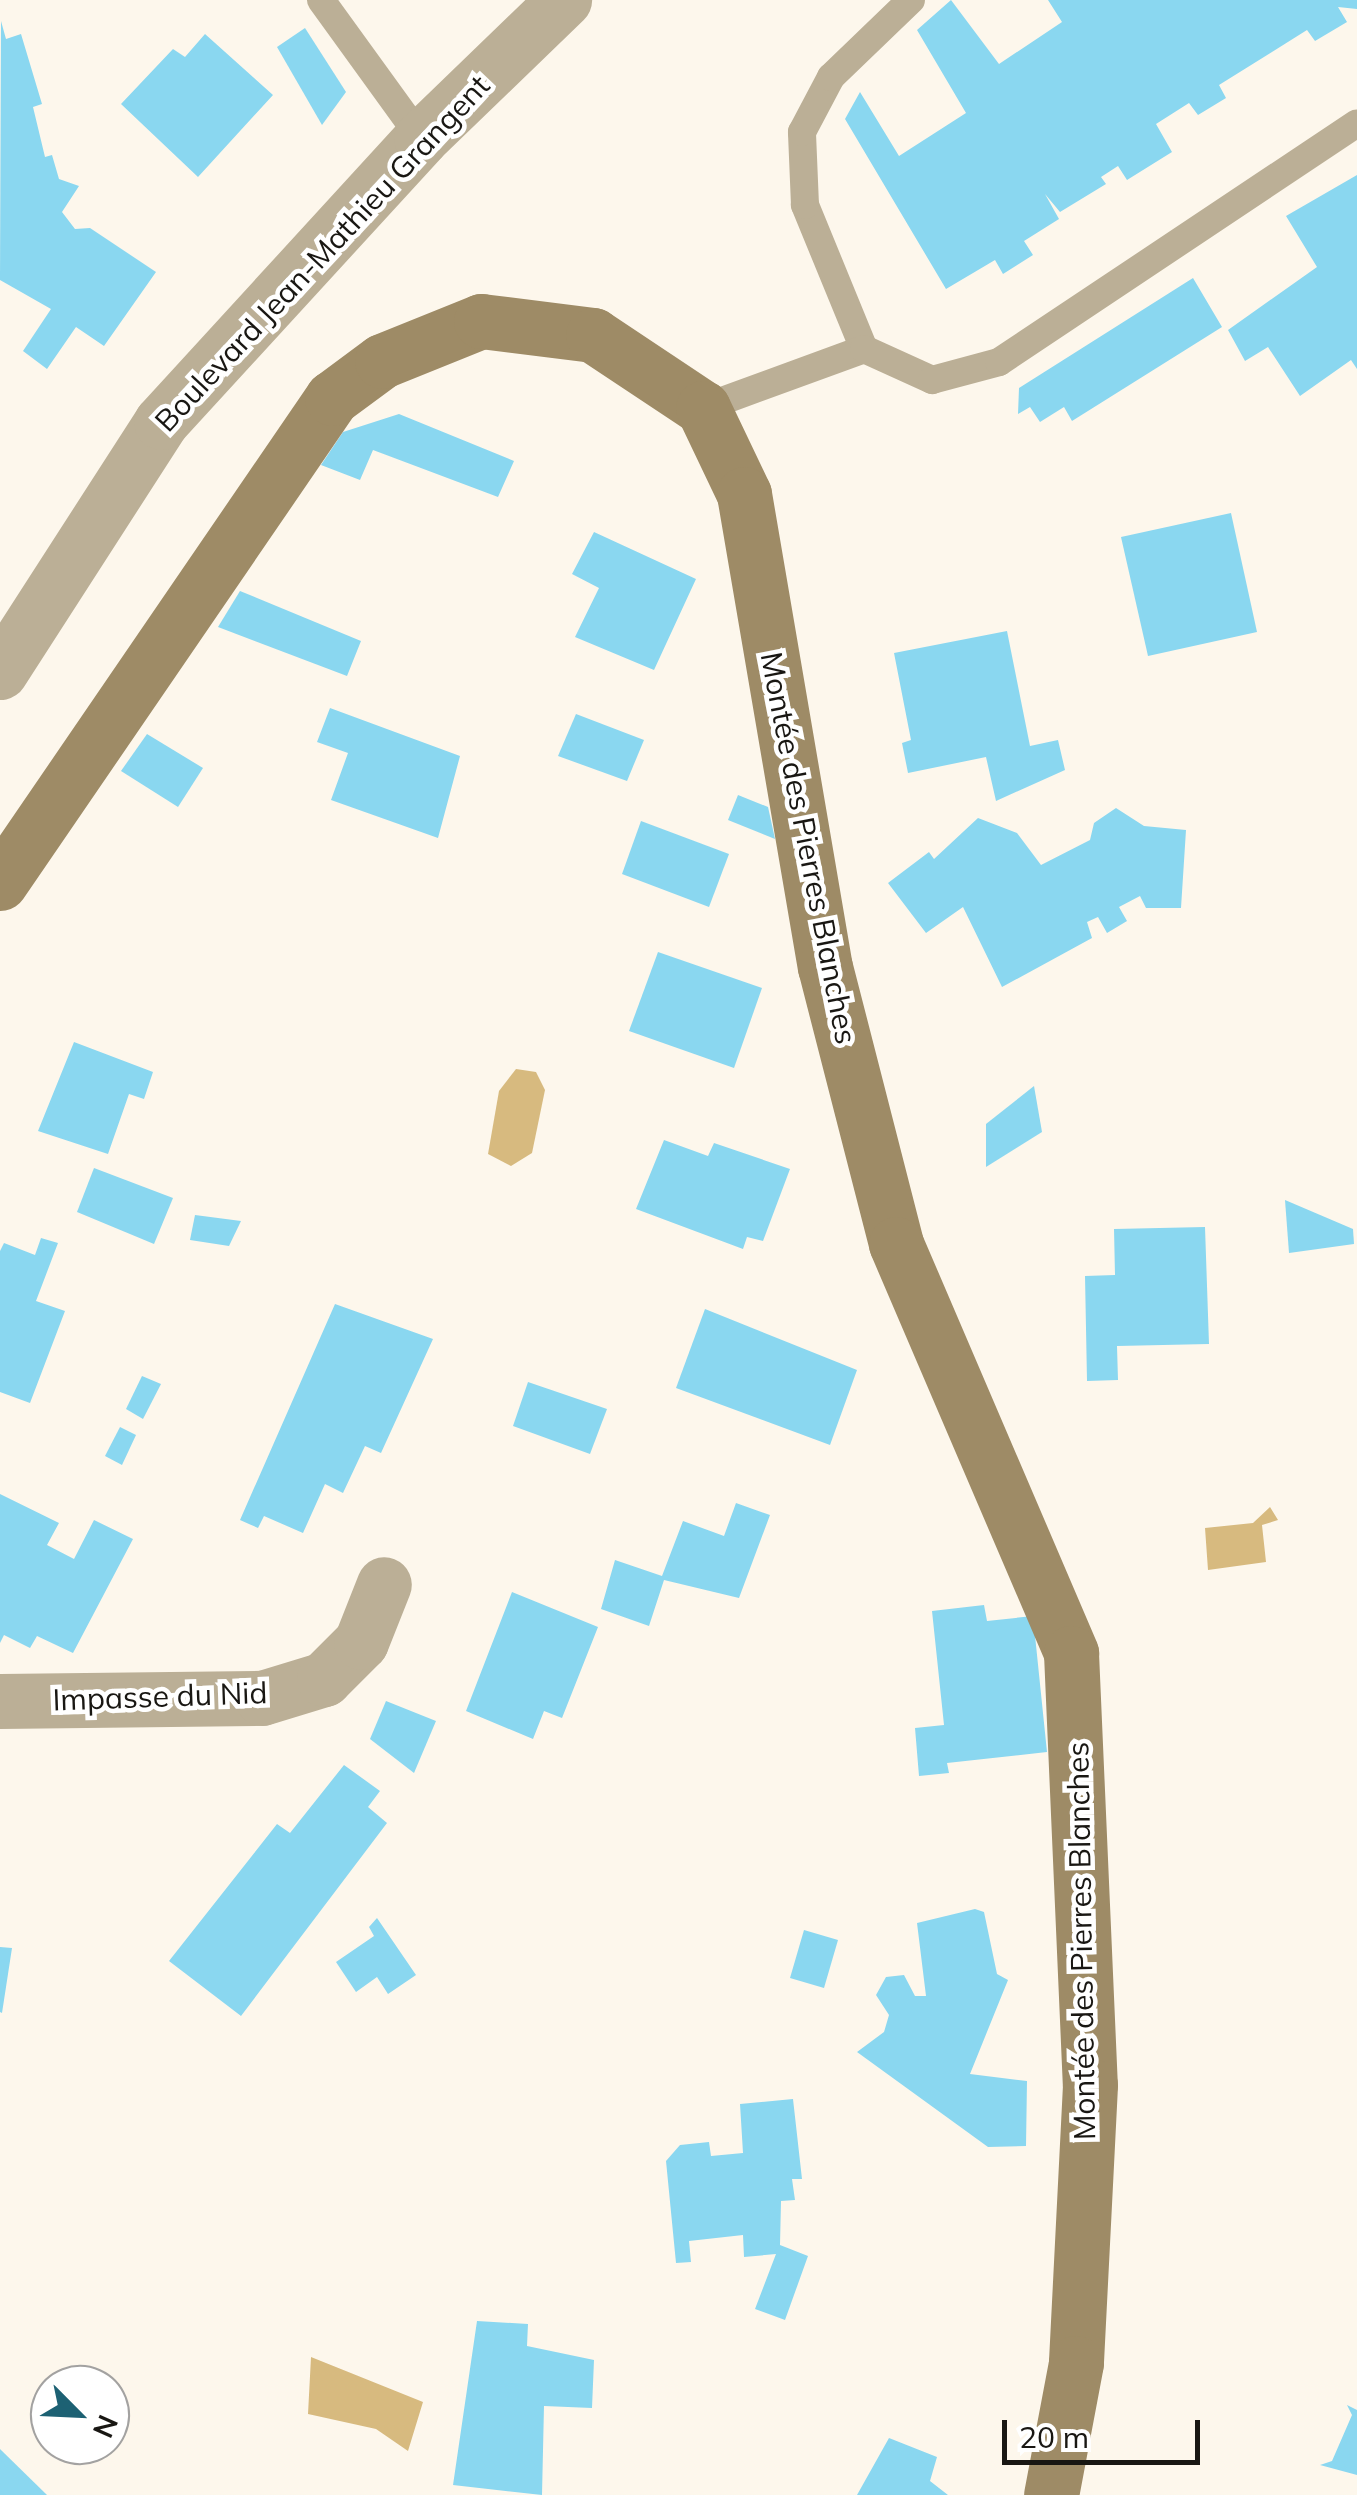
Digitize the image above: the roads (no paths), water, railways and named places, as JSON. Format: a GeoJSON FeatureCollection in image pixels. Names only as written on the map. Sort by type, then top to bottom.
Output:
{"type":"FeatureCollection","features":[{"type":"Feature","properties":{"kind":"street","name":"Boulevard Jean-Mathieu Grangent"},"geometry":{"type":"LineString","coordinates":[[0,672],[161,422],[421,138],[564,0]]}},
{"type":"Feature","properties":{"kind":"street"},"geometry":{"type":"LineString","coordinates":[[0,883],[332,398],[382,361],[482,321],[593,335],[703,408]]}},
{"type":"Feature","properties":{"kind":"street","name":"Montée des Pierres Blanches"},"geometry":{"type":"LineString","coordinates":[[703,408],[744,494],[825,967],[896,1244],[1071,1653],[1090,2084],[1076,2363],[1051,2495]]}},
{"type":"Feature","properties":{"kind":"street","name":"Impasse du Nid"},"geometry":{"type":"LineString","coordinates":[[0,1702],[262,1698],[324,1679],[361,1642],[384,1584]]}},
{"type":"Feature","properties":{"kind":"lane"},"geometry":{"type":"LineString","coordinates":[[321,0],[421,138]]}},
{"type":"Feature","properties":{"kind":"lane"},"geometry":{"type":"LineString","coordinates":[[911,0],[831,76],[802,132],[805,206],[864,349],[932,380],[999,362],[1357,123]]}},
{"type":"Feature","properties":{"kind":"lane"},"geometry":{"type":"LineString","coordinates":[[703,408],[864,349]]}}]}
